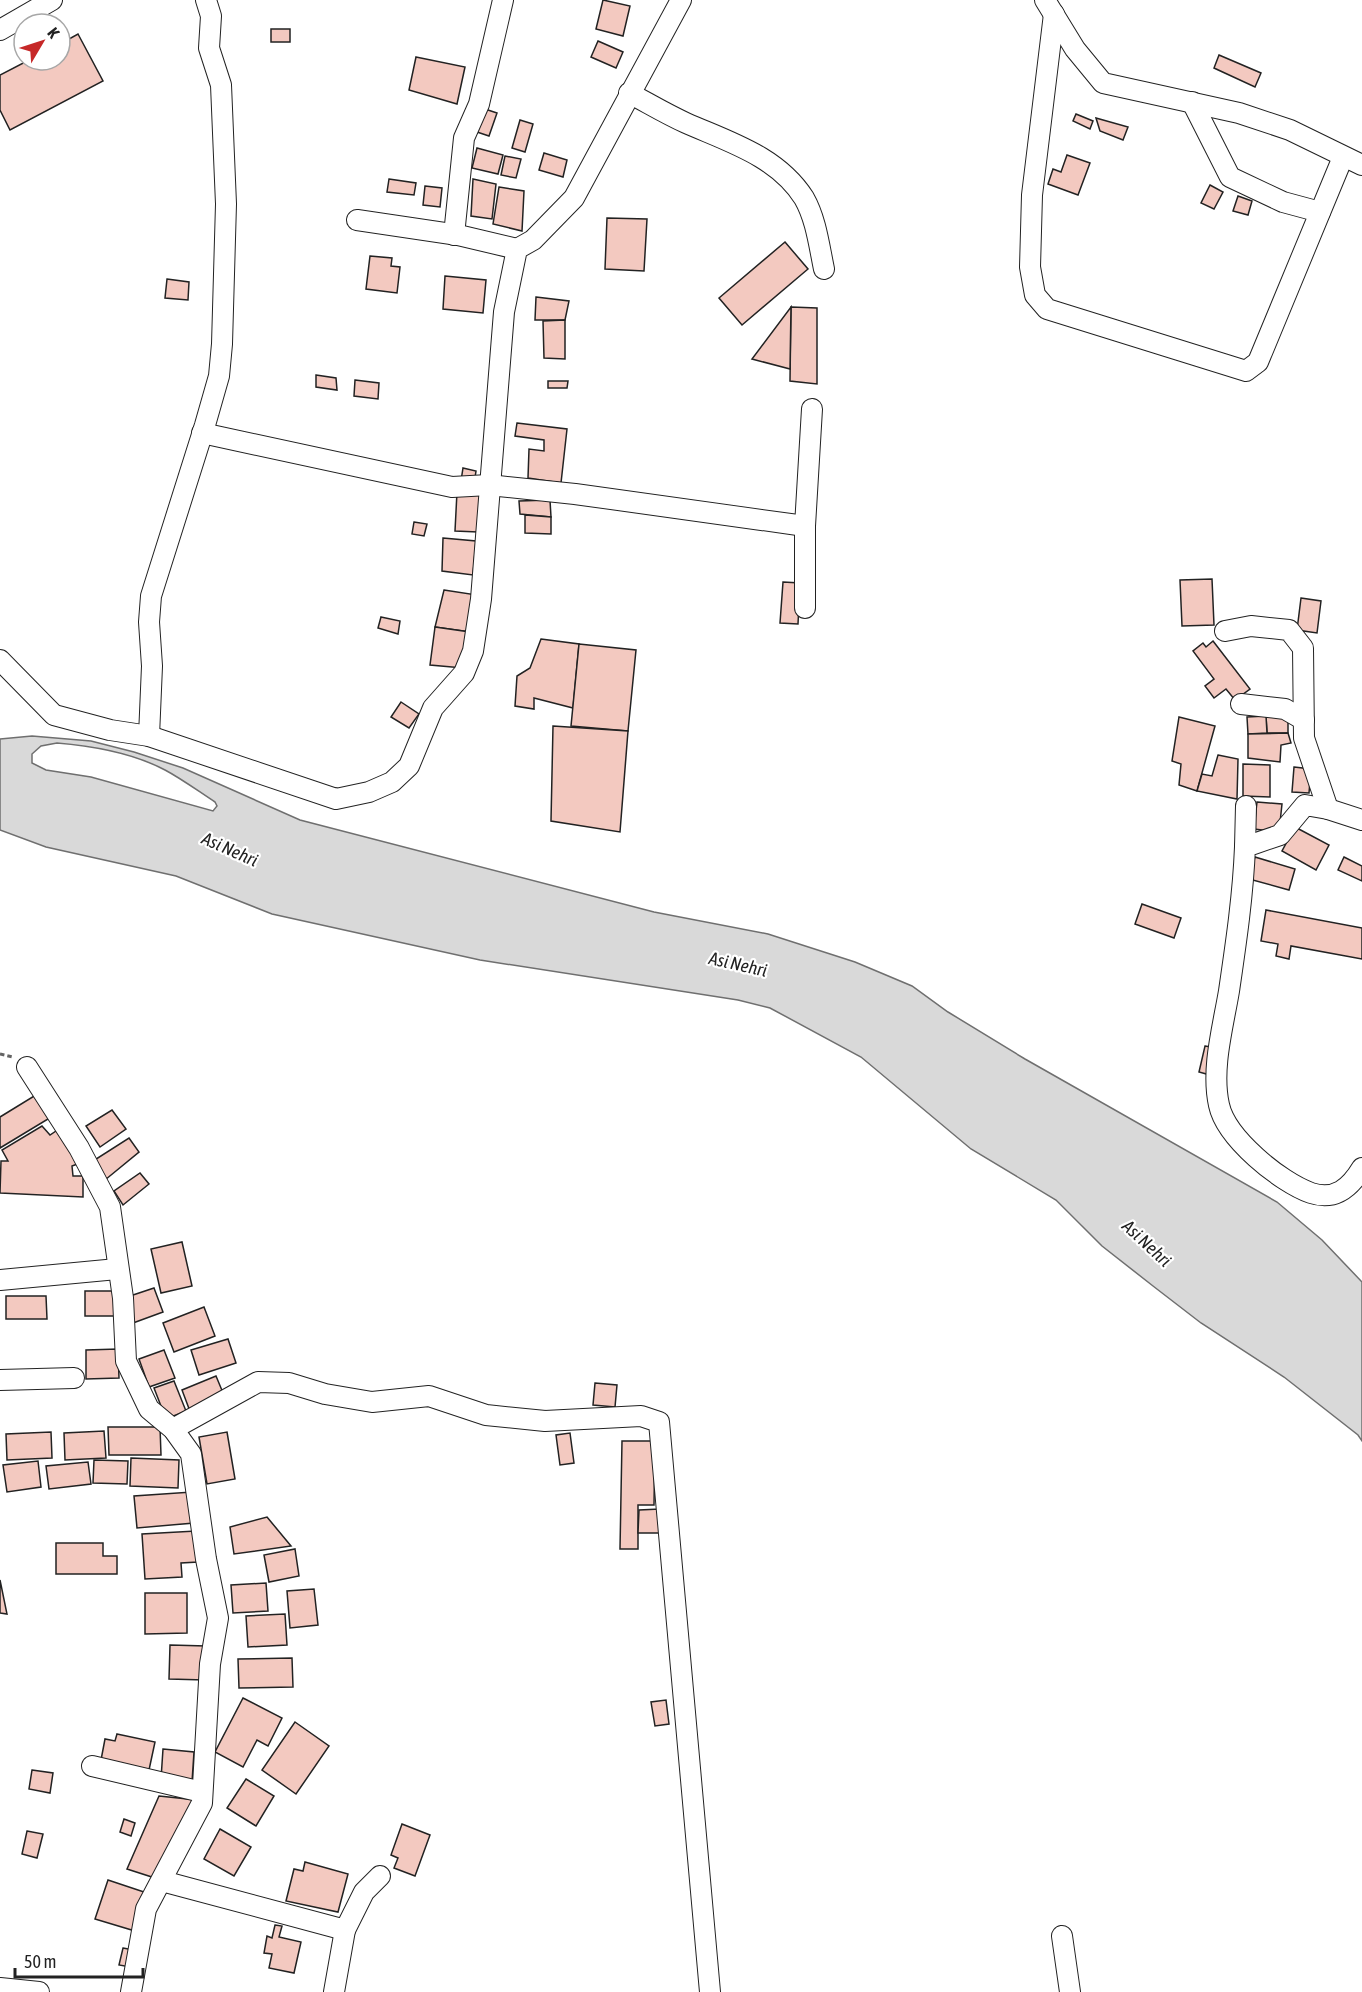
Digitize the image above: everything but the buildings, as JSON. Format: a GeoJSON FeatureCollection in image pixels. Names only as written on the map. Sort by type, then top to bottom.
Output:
{"type":"FeatureCollection","features":[{"type":"Feature","properties":{"kind":"street"},"geometry":{"type":"LineString","coordinates":[[0,30],[52,0]]}},
{"type":"Feature","properties":{"kind":"street"},"geometry":{"type":"LineString","coordinates":[[149,736],[152,666],[149,622],[151,596],[219,376],[222,344],[226,204],[221,85],[209,48],[211,16],[206,0]]}},
{"type":"Feature","properties":{"kind":"street"},"geometry":{"type":"LineString","coordinates":[[454,235],[464,138],[479,104],[503,0]]}},
{"type":"Feature","properties":{"kind":"street"},"geometry":{"type":"LineString","coordinates":[[357,220],[454,235],[517,249],[533,240],[574,198],[681,0]]}},
{"type":"Feature","properties":{"kind":"street"},"geometry":{"type":"LineString","coordinates":[[1049,7],[1075,49],[1103,83],[1239,113],[1290,130],[1362,165]]}},
{"type":"Feature","properties":{"kind":"street"},"geometry":{"type":"LineString","coordinates":[[1049,7],[1032,195],[1030,255],[1035,295],[1047,309],[1246,371],[1258,362],[1343,157]]}},
{"type":"Feature","properties":{"kind":"street"},"geometry":{"type":"LineString","coordinates":[[629,93],[684,122],[765,158],[786,176],[804,199],[815,224],[824,269]]}},
{"type":"Feature","properties":{"kind":"street"},"geometry":{"type":"LineString","coordinates":[[1192,102],[1230,177],[1283,202],[1320,212]]}},
{"type":"Feature","properties":{"kind":"street"},"geometry":{"type":"LineString","coordinates":[[0,660],[54,716],[110,730],[149,736],[336,799],[369,792],[392,782],[409,766],[433,708],[464,673],[473,651],[481,599],[504,312],[517,249]]}},
{"type":"Feature","properties":{"kind":"street"},"geometry":{"type":"LineString","coordinates":[[805,608],[805,526],[812,409]]}},
{"type":"Feature","properties":{"kind":"street"},"geometry":{"type":"LineString","coordinates":[[202,433],[452,487],[489,485],[805,526]]}},
{"type":"Feature","properties":{"kind":"street"},"geometry":{"type":"LineString","coordinates":[[1225,631],[1251,626],[1289,630],[1303,648],[1304,738],[1328,809]]}},
{"type":"Feature","properties":{"kind":"street"},"geometry":{"type":"LineString","coordinates":[[1241,704],[1284,709],[1304,720]]}},
{"type":"Feature","properties":{"kind":"street"},"geometry":{"type":"LineString","coordinates":[[1245,847],[1280,835],[1305,805],[1328,809],[1362,820]]}},
{"type":"Feature","properties":{"kind":"street"},"geometry":{"type":"LineString","coordinates":[[1246,806],[1241,914],[1218,1062],[1218,1104],[1227,1128],[1257,1157],[1296,1188],[1323,1197],[1340,1193],[1353,1183],[1362,1168]]}},
{"type":"Feature","properties":{"kind":"street"},"geometry":{"type":"LineString","coordinates":[[27,1067],[79,1148],[110,1207],[116,1237],[117,1269],[123,1298],[126,1361],[148,1409],[173,1430],[191,1454],[206,1559],[218,1618],[210,1664],[202,1803],[146,1909],[131,1992]]}},
{"type":"Feature","properties":{"kind":"street"},"geometry":{"type":"LineString","coordinates":[[0,1280],[117,1269]]}},
{"type":"Feature","properties":{"kind":"street"},"geometry":{"type":"LineString","coordinates":[[0,1380],[74,1378]]}},
{"type":"Feature","properties":{"kind":"street"},"geometry":{"type":"LineString","coordinates":[[173,1430],[258,1382],[289,1383],[325,1394],[372,1402],[429,1396],[486,1415],[545,1421],[641,1416],[659,1422],[710,1992]]}},
{"type":"Feature","properties":{"kind":"street"},"geometry":{"type":"LineString","coordinates":[[92,1766],[202,1792]]}},
{"type":"Feature","properties":{"kind":"street"},"geometry":{"type":"LineString","coordinates":[[334,1992],[345,1930],[364,1892],[380,1876]]}},
{"type":"Feature","properties":{"kind":"street"},"geometry":{"type":"LineString","coordinates":[[162,1881],[345,1930]]}},
{"type":"Feature","properties":{"kind":"street"},"geometry":{"type":"LineString","coordinates":[[1062,1936],[1070,1992]]}},
{"type":"Feature","properties":{"kind":"street"},"geometry":{"type":"LineString","coordinates":[[0,1988],[39,1992]]}},
{"type":"Feature","properties":{"kind":"water","name":"Asi Nehri"},"geometry":{"type":"Polygon","coordinates":[[[32,736],[91,741],[134,752],[183,768],[300,820],[654,912],[768,934],[855,962],[912,986],[948,1012],[1025,1059],[1277,1202],[1322,1240],[1362,1282],[1362,1441],[1358,1435],[1284,1377],[1201,1323],[1102,1246],[1056,1200],[971,1149],[861,1057],[770,1008],[738,1000],[480,960],[272,914],[176,876],[46,847],[0,830],[0,739],[32,736]],[[57,743],[41,746],[32,754],[32,763],[46,770],[91,777],[213,811],[217,806],[215,802],[184,781],[153,764],[99,748],[57,743]]]}}]}
